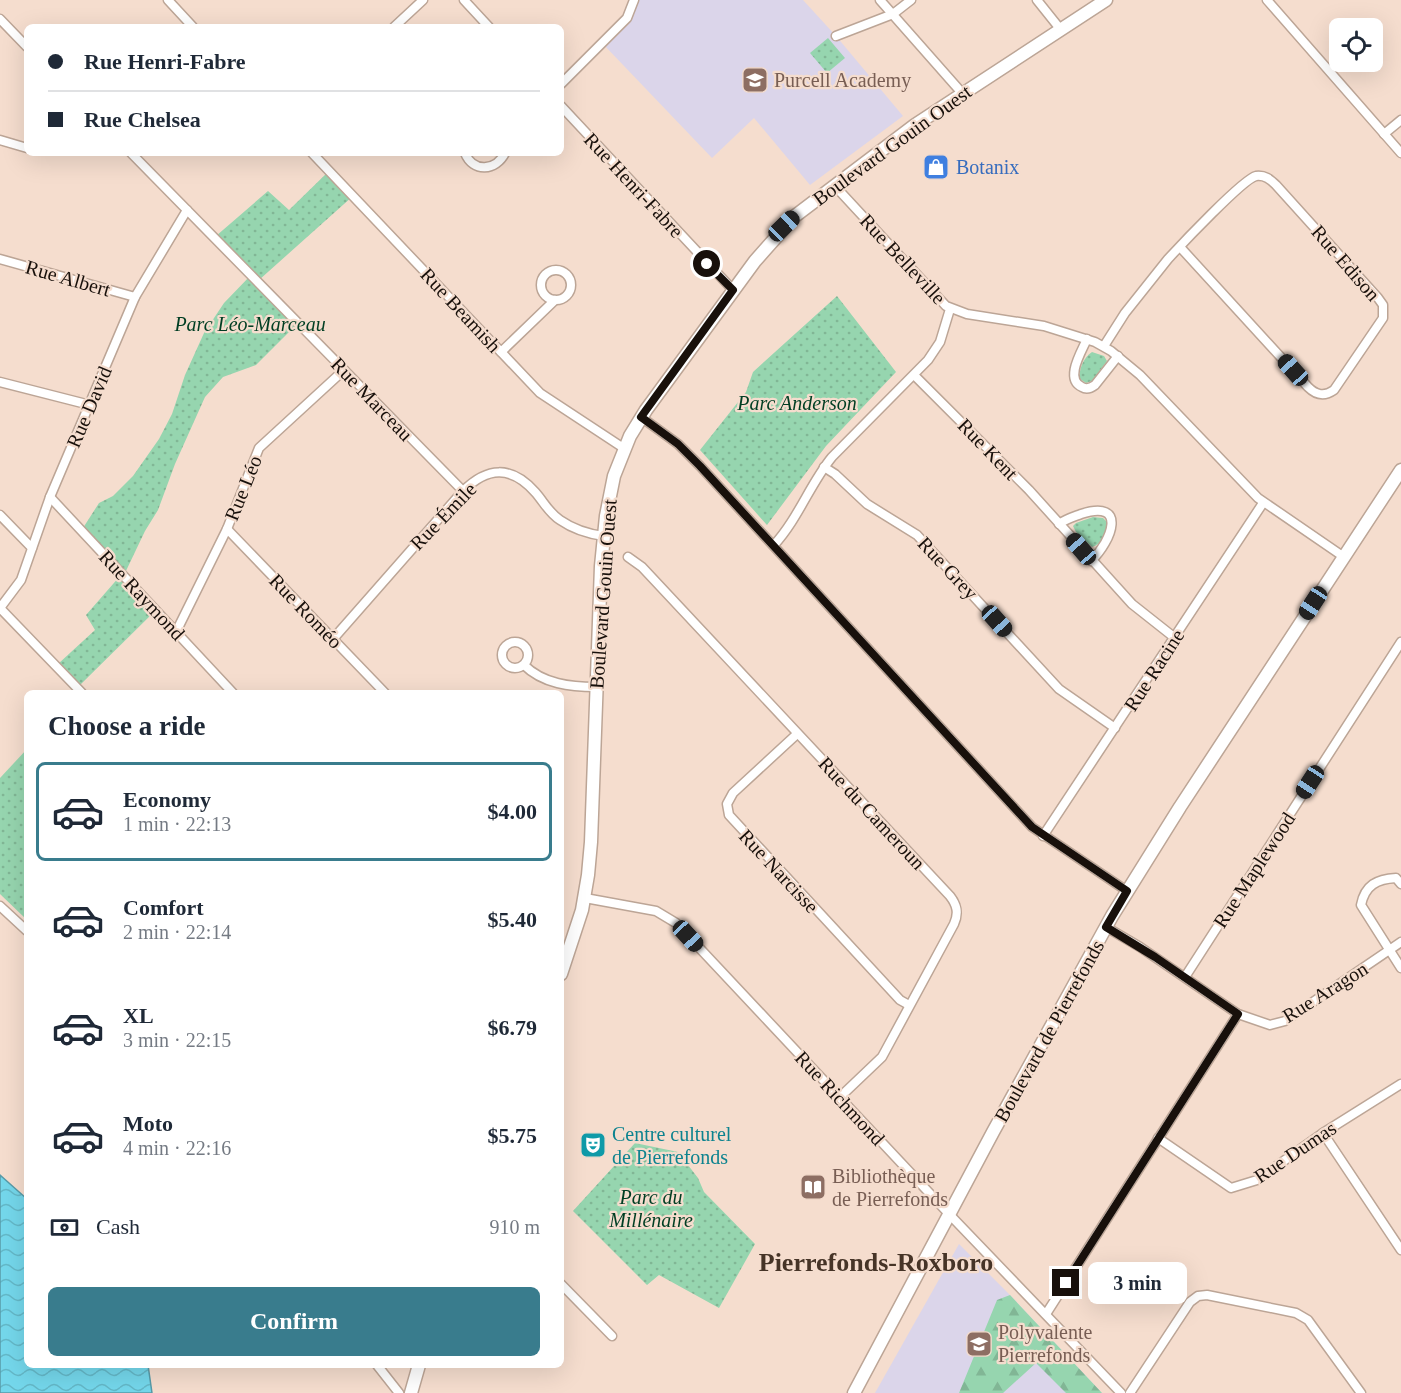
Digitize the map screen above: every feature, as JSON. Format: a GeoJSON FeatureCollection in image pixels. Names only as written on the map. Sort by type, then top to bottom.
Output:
{"type":"FeatureCollection","features":[{"type":"Feature","properties":{"kind":"street"},"geometry":{"type":"LineString","coordinates":[[168,0],[190,24]]}},
{"type":"Feature","properties":{"kind":"street"},"geometry":{"type":"LineString","coordinates":[[397,24],[423,0]]}},
{"type":"Feature","properties":{"kind":"street"},"geometry":{"type":"LineString","coordinates":[[464,0],[486,24]]}},
{"type":"Feature","properties":{"kind":"street"},"geometry":{"type":"LineString","coordinates":[[564,81],[627,18],[634,0]]}},
{"type":"Feature","properties":{"kind":"street"},"geometry":{"type":"LineString","coordinates":[[880,0],[962,93]]}},
{"type":"Feature","properties":{"kind":"street"},"geometry":{"type":"LineString","coordinates":[[836,36],[893,14],[911,0]]}},
{"type":"Feature","properties":{"kind":"street"},"geometry":{"type":"LineString","coordinates":[[1036,0],[1061,30]]}},
{"type":"Feature","properties":{"kind":"street","name":"Boulevard Gouin Ouest"},"geometry":{"type":"LineString","coordinates":[[564,966],[585,898],[591,842],[604,536],[612,483],[641,417],[733,290],[780,230],[803,208],[915,125],[1106,0]]}},
{"type":"Feature","properties":{"kind":"street"},"geometry":{"type":"LineString","coordinates":[[1267,0],[1401,153]]}},
{"type":"Feature","properties":{"kind":"street"},"geometry":{"type":"LineString","coordinates":[[0,19],[24,44]]}},
{"type":"Feature","properties":{"kind":"street","name":"Rue Henri-Fabre"},"geometry":{"type":"LineString","coordinates":[[564,109],[733,290]]}},
{"type":"Feature","properties":{"kind":"street"},"geometry":{"type":"LineString","coordinates":[[1384,134],[1401,120]]}},
{"type":"Feature","properties":{"kind":"street"},"geometry":{"type":"LineString","coordinates":[[0,140],[24,147]]}},
{"type":"Feature","properties":{"kind":"street","name":"Rue Marceau"},"geometry":{"type":"LineString","coordinates":[[134,156],[463,491]]}},
{"type":"Feature","properties":{"kind":"street","name":"Rue Beamish"},"geometry":{"type":"LineString","coordinates":[[315,156],[540,393],[625,449]]}},
{"type":"Feature","properties":{"kind":"street"},"geometry":{"type":"LineString","coordinates":[[467,156],[471,163],[484,168],[497,164],[503,156]]}},
{"type":"Feature","properties":{"kind":"street","name":"Rue Edison"},"geometry":{"type":"LineString","coordinates":[[1104,346],[1131,306],[1180,247],[1247,181],[1254,177],[1266,177],[1276,185],[1378,298],[1383,305],[1383,318],[1336,387],[1330,392],[1318,394],[1308,387],[1180,247]]}},
{"type":"Feature","properties":{"kind":"street","name":"Rue Belleville"},"geometry":{"type":"LineString","coordinates":[[834,185],[937,299],[950,309],[967,314],[1034,323],[1104,346],[1144,380],[1263,503],[1344,557]]}},
{"type":"Feature","properties":{"kind":"street","name":"Rue David"},"geometry":{"type":"LineString","coordinates":[[0,608],[21,580],[50,497],[135,297],[187,210]]}},
{"type":"Feature","properties":{"kind":"street","name":"Rue Albert"},"geometry":{"type":"LineString","coordinates":[[0,259],[135,297]]}},
{"type":"Feature","properties":{"kind":"street"},"geometry":{"type":"LineString","coordinates":[[501,352],[555,300]]}},
{"type":"Feature","properties":{"kind":"street"},"geometry":{"type":"LineString","coordinates":[[774,545],[786,530],[825,467],[852,436],[915,376],[936,350],[950,309]]}},
{"type":"Feature","properties":{"kind":"street"},"geometry":{"type":"LineString","coordinates":[[1087,339],[1074,374],[1075,381],[1081,387],[1090,388],[1095,385],[1118,356]]}},
{"type":"Feature","properties":{"kind":"street","name":"Rue Léo"},"geometry":{"type":"LineString","coordinates":[[176,632],[227,529],[259,448],[344,370]]}},
{"type":"Feature","properties":{"kind":"street","name":"Rue Kent"},"geometry":{"type":"LineString","coordinates":[[915,376],[1029,490],[1091,561],[1143,614],[1175,638]]}},
{"type":"Feature","properties":{"kind":"street"},"geometry":{"type":"LineString","coordinates":[[0,382],[90,405]]}},
{"type":"Feature","properties":{"kind":"street"},"geometry":{"type":"LineString","coordinates":[[641,417],[683,449],[774,545],[1023,818],[1043,836],[1127,891]]}},
{"type":"Feature","properties":{"kind":"street","name":"Rue Grey"},"geometry":{"type":"LineString","coordinates":[[825,467],[867,504],[917,535],[1059,689],[1115,728]]}},
{"type":"Feature","properties":{"kind":"street","name":"Boulevard de Pierrefonds"},"geometry":{"type":"LineString","coordinates":[[854,1393],[1127,891],[1186,797],[1401,470]]}},
{"type":"Feature","properties":{"kind":"street","name":"Rue Émile"},"geometry":{"type":"LineString","coordinates":[[333,639],[463,491],[489,473],[501,471],[513,474],[535,492],[543,504],[560,520],[584,532],[604,536]]}},
{"type":"Feature","properties":{"kind":"street","name":"Rue Raymond"},"geometry":{"type":"LineString","coordinates":[[50,497],[230,690]]}},
{"type":"Feature","properties":{"kind":"street","name":"Rue Racine"},"geometry":{"type":"LineString","coordinates":[[1043,836],[1263,503]]}},
{"type":"Feature","properties":{"kind":"street"},"geometry":{"type":"LineString","coordinates":[[1059,524],[1069,518],[1092,511],[1103,511],[1110,516],[1111,532],[1103,548],[1091,561]]}},
{"type":"Feature","properties":{"kind":"street"},"geometry":{"type":"LineString","coordinates":[[0,515],[32,548]]}},
{"type":"Feature","properties":{"kind":"street","name":"Rue Roméo"},"geometry":{"type":"LineString","coordinates":[[227,529],[382,690]]}},
{"type":"Feature","properties":{"kind":"street","name":"Rue du Cameroun"},"geometry":{"type":"LineString","coordinates":[[628,557],[642,567],[956,905],[956,919],[882,1057],[840,1097]]}},
{"type":"Feature","properties":{"kind":"street"},"geometry":{"type":"LineString","coordinates":[[0,608],[79,690]]}},
{"type":"Feature","properties":{"kind":"street","name":"Rue Maplewood"},"geometry":{"type":"LineString","coordinates":[[1185,977],[1401,642]]}},
{"type":"Feature","properties":{"kind":"street"},"geometry":{"type":"LineString","coordinates":[[524,665],[536,675],[553,682],[596,687]]}},
{"type":"Feature","properties":{"kind":"street","name":"Rue Narcisse"},"geometry":{"type":"LineString","coordinates":[[797,734],[733,793],[727,804],[729,815],[900,1000],[909,1005]]}},
{"type":"Feature","properties":{"kind":"street","name":"Rue Aragon"},"geometry":{"type":"LineString","coordinates":[[1389,951],[1361,905],[1364,893],[1382,879],[1396,878],[1401,884]]}},
{"type":"Feature","properties":{"kind":"street","name":"Rue Richmond"},"geometry":{"type":"LineString","coordinates":[[585,898],[656,911],[672,920],[1121,1393]]}},
{"type":"Feature","properties":{"kind":"street"},"geometry":{"type":"LineString","coordinates":[[0,906],[24,928]]}},
{"type":"Feature","properties":{"kind":"street","name":"Rue Aragon"},"geometry":{"type":"LineString","coordinates":[[1106,927],[1238,1014],[1270,1024],[1285,1021],[1401,942]]}},
{"type":"Feature","properties":{"kind":"street"},"geometry":{"type":"LineString","coordinates":[[1389,951],[1401,968]]}},
{"type":"Feature","properties":{"kind":"street"},"geometry":{"type":"LineString","coordinates":[[1046,1314],[1238,1014]]}},
{"type":"Feature","properties":{"kind":"street","name":"Rue Dumas"},"geometry":{"type":"LineString","coordinates":[[1158,1138],[1231,1188],[1257,1180],[1323,1133],[1401,1084]]}},
{"type":"Feature","properties":{"kind":"street"},"geometry":{"type":"LineString","coordinates":[[1323,1133],[1401,1250]]}},
{"type":"Feature","properties":{"kind":"street"},"geometry":{"type":"LineString","coordinates":[[564,1287],[612,1336]]}},
{"type":"Feature","properties":{"kind":"street"},"geometry":{"type":"LineString","coordinates":[[1130,1393],[1190,1302],[1198,1296],[1207,1295],[1296,1313],[1308,1320],[1361,1393]]}},
{"type":"Feature","properties":{"kind":"street"},"geometry":{"type":"LineString","coordinates":[[379,1368],[399,1393]]}},
{"type":"Feature","properties":{"kind":"street"},"geometry":{"type":"LineString","coordinates":[[411,1393],[418,1368]]}},
{"type":"Feature","properties":{"kind":"shaded area","name":"Purcell Academy"},"geometry":{"type":"Polygon","coordinates":[[[634,0],[803,0],[903,116],[810,185],[754,118],[712,158],[603,44],[627,18],[634,0]]]}},
{"type":"Feature","properties":{"kind":"shaded area","name":"Polyvalente Pierrefonds"},"geometry":{"type":"Polygon","coordinates":[[[959,1244],[1010,1295],[1102,1393],[875,1393],[959,1244]]]}},
{"type":"Feature","properties":{"kind":"green space"},"geometry":{"type":"Polygon","coordinates":[[[828,38],[845,58],[827,73],[810,53],[828,38]]]}},
{"type":"Feature","properties":{"kind":"green space","name":"Parc Léo-Marceau"},"geometry":{"type":"Polygon","coordinates":[[[329,171],[353,196],[259,280],[216,236],[268,191],[289,210],[329,171]]]}},
{"type":"Feature","properties":{"kind":"green space","name":"Parc Léo-Marceau"},"geometry":{"type":"Polygon","coordinates":[[[251,275],[296,325],[256,365],[223,377],[205,397],[175,464],[158,510],[125,573],[83,528],[99,503],[113,496],[133,476],[159,439],[172,414],[185,375],[204,333],[224,303],[251,275]]]}},
{"type":"Feature","properties":{"kind":"green space","name":"Parc Anderson"},"geometry":{"type":"Polygon","coordinates":[[[837,296],[896,372],[826,446],[767,525],[700,450],[746,392],[753,372],[837,296]]]}},
{"type":"Feature","properties":{"kind":"green space"},"geometry":{"type":"Polygon","coordinates":[[[1092,352],[1104,356],[1107,361],[1092,381],[1086,383],[1080,379],[1080,372],[1084,360],[1092,352]]]}},
{"type":"Feature","properties":{"kind":"green space"},"geometry":{"type":"Polygon","coordinates":[[[1093,517],[1103,518],[1107,522],[1105,534],[1092,547],[1076,532],[1073,526],[1093,517]]]}},
{"type":"Feature","properties":{"kind":"green space"},"geometry":{"type":"Polygon","coordinates":[[[120,576],[154,612],[79,686],[58,664],[95,630],[86,615],[120,576]]]}},
{"type":"Feature","properties":{"kind":"green space"},"geometry":{"type":"Polygon","coordinates":[[[24,752],[24,917],[0,894],[0,778],[24,752]]]}},
{"type":"Feature","properties":{"kind":"green space","name":"Parc du Millénaire"},"geometry":{"type":"Polygon","coordinates":[[[635,1143],[678,1152],[698,1178],[704,1192],[755,1244],[719,1308],[659,1275],[647,1285],[573,1211],[635,1143]]]}},
{"type":"Feature","properties":{"kind":"green space"},"geometry":{"type":"Polygon","coordinates":[[[1010,1295],[1102,1393],[1066,1393],[1036,1363],[1003,1393],[959,1393],[997,1300],[1010,1295]]]}},
{"type":"Feature","properties":{"kind":"water"},"geometry":{"type":"Polygon","coordinates":[[[0,1175],[24,1196],[24,1368],[148,1368],[152,1393],[0,1393],[0,1175]]]}},
{"type":"Feature","properties":{"kind":"place","name":"Purcell Academy"},"geometry":{"type":"Point","coordinates":[755,80]}},
{"type":"Feature","properties":{"kind":"place","name":"Botanix"},"geometry":{"type":"Point","coordinates":[936,167]}},
{"type":"Feature","properties":{"kind":"place","name":"Centre culturel de Pierrefonds"},"geometry":{"type":"Point","coordinates":[593,1145]}},
{"type":"Feature","properties":{"kind":"place","name":"Bibliothèque de Pierrefonds"},"geometry":{"type":"Point","coordinates":[813,1187]}},
{"type":"Feature","properties":{"kind":"place","name":"Polyvalente Pierrefonds"},"geometry":{"type":"Point","coordinates":[979,1344]}},
{"type":"Feature","properties":{"kind":"district","name":"Pierrefonds-Roxboro"},"geometry":{"type":"Point","coordinates":[876,1262]}},
{"type":"Feature","properties":{"kind":"route"},"geometry":{"type":"LineString","coordinates":[[707,264],[733,290],[641,417],[678,444],[700,466],[1032,827],[1127,891],[1106,927],[1122,935],[1238,1014],[1066,1283]]}}]}
